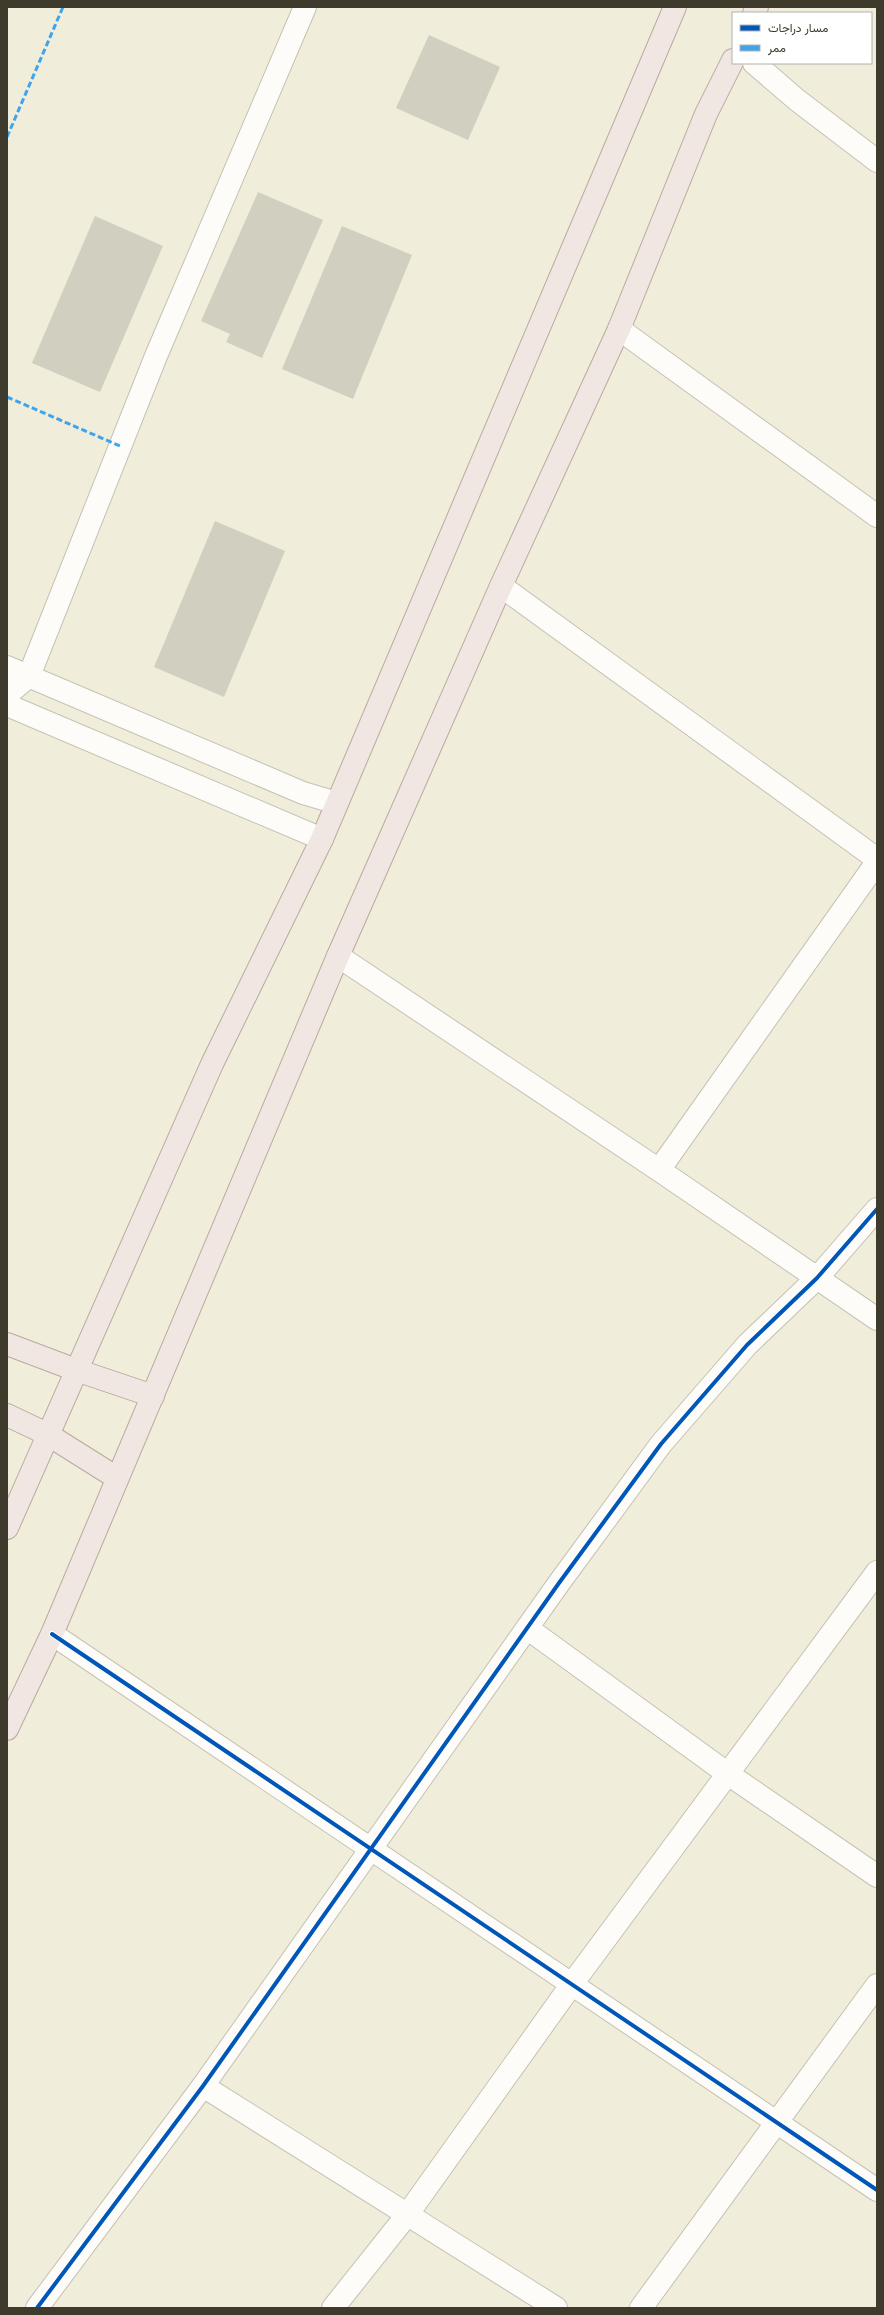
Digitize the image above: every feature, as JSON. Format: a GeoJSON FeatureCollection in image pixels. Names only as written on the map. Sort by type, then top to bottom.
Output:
{"type":"FeatureCollection","features":[{"type":"Feature","properties":{"kind":"main road"},"geometry":{"type":"LineString","coordinates":[[7,1528],[47,1434],[212,1064],[322,839],[675,7]]}},
{"type":"Feature","properties":{"kind":"main road"},"geometry":{"type":"LineString","coordinates":[[7,1729],[52,1634],[338,956],[501,586],[619,329],[706,114],[732,62]]}},
{"type":"Feature","properties":{"kind":"main road"},"geometry":{"type":"LineString","coordinates":[[7,1344],[76,1370],[153,1396]]}},
{"type":"Feature","properties":{"kind":"main road"},"geometry":{"type":"LineString","coordinates":[[7,1415],[47,1434],[117,1478]]}},
{"type":"Feature","properties":{"kind":"street"},"geometry":{"type":"LineString","coordinates":[[7,695],[29,676],[156,356],[305,7]]}},
{"type":"Feature","properties":{"kind":"street"},"geometry":{"type":"LineString","coordinates":[[755,64],[796,100],[877,161]]}},
{"type":"Feature","properties":{"kind":"street"},"geometry":{"type":"LineString","coordinates":[[619,329],[877,516]]}},
{"type":"Feature","properties":{"kind":"street"},"geometry":{"type":"LineString","coordinates":[[501,586],[877,860],[659,1170]]}},
{"type":"Feature","properties":{"kind":"street"},"geometry":{"type":"LineString","coordinates":[[7,667],[303,793],[337,804]]}},
{"type":"Feature","properties":{"kind":"street"},"geometry":{"type":"LineString","coordinates":[[7,705],[322,839]]}},
{"type":"Feature","properties":{"kind":"street"},"geometry":{"type":"LineString","coordinates":[[338,956],[659,1170],[877,1319]]}},
{"type":"Feature","properties":{"kind":"street"},"geometry":{"type":"LineString","coordinates":[[46,2305],[527,1628],[661,1444],[747,1345],[816,1278],[877,1209]]}},
{"type":"Feature","properties":{"kind":"street"},"geometry":{"type":"LineString","coordinates":[[333,2308],[407,2215],[572,1984],[877,1572]]}},
{"type":"Feature","properties":{"kind":"street"},"geometry":{"type":"LineString","coordinates":[[527,1628],[728,1774],[877,1876]]}},
{"type":"Feature","properties":{"kind":"street"},"geometry":{"type":"LineString","coordinates":[[52,1634],[877,2190]]}},
{"type":"Feature","properties":{"kind":"street"},"geometry":{"type":"LineString","coordinates":[[641,2308],[877,1985]]}},
{"type":"Feature","properties":{"kind":"street"},"geometry":{"type":"LineString","coordinates":[[203,2086],[556,2308]]}},
{"type":"Feature","properties":{"kind":"building"},"geometry":{"type":"Polygon","coordinates":[[[429,35],[500,67],[468,140],[396,108],[429,35]]]}},
{"type":"Feature","properties":{"kind":"building"},"geometry":{"type":"Polygon","coordinates":[[[258,192],[323,220],[262,358],[226,342],[230,334],[201,321],[258,192]]]}},
{"type":"Feature","properties":{"kind":"building"},"geometry":{"type":"Polygon","coordinates":[[[95,216],[163,246],[100,392],[32,363],[95,216]]]}},
{"type":"Feature","properties":{"kind":"building"},"geometry":{"type":"Polygon","coordinates":[[[342,226],[412,255],[353,399],[282,369],[342,226]]]}},
{"type":"Feature","properties":{"kind":"building"},"geometry":{"type":"Polygon","coordinates":[[[215,521],[285,551],[224,697],[154,667],[215,521]]]}},
{"type":"Feature","properties":{"kind":"marked path"},"geometry":{"type":"LineString","coordinates":[[7,137],[63,7]]}},
{"type":"Feature","properties":{"kind":"marked path"},"geometry":{"type":"LineString","coordinates":[[7,397],[120,446]]}},
{"type":"Feature","properties":{"kind":"cycle path"},"geometry":{"type":"LineString","coordinates":[[37,2308],[203,2086],[559,1583],[661,1444],[747,1345],[817,1278],[877,1209]]}},
{"type":"Feature","properties":{"kind":"cycle path"},"geometry":{"type":"LineString","coordinates":[[52,1634],[877,2190]]}}]}
